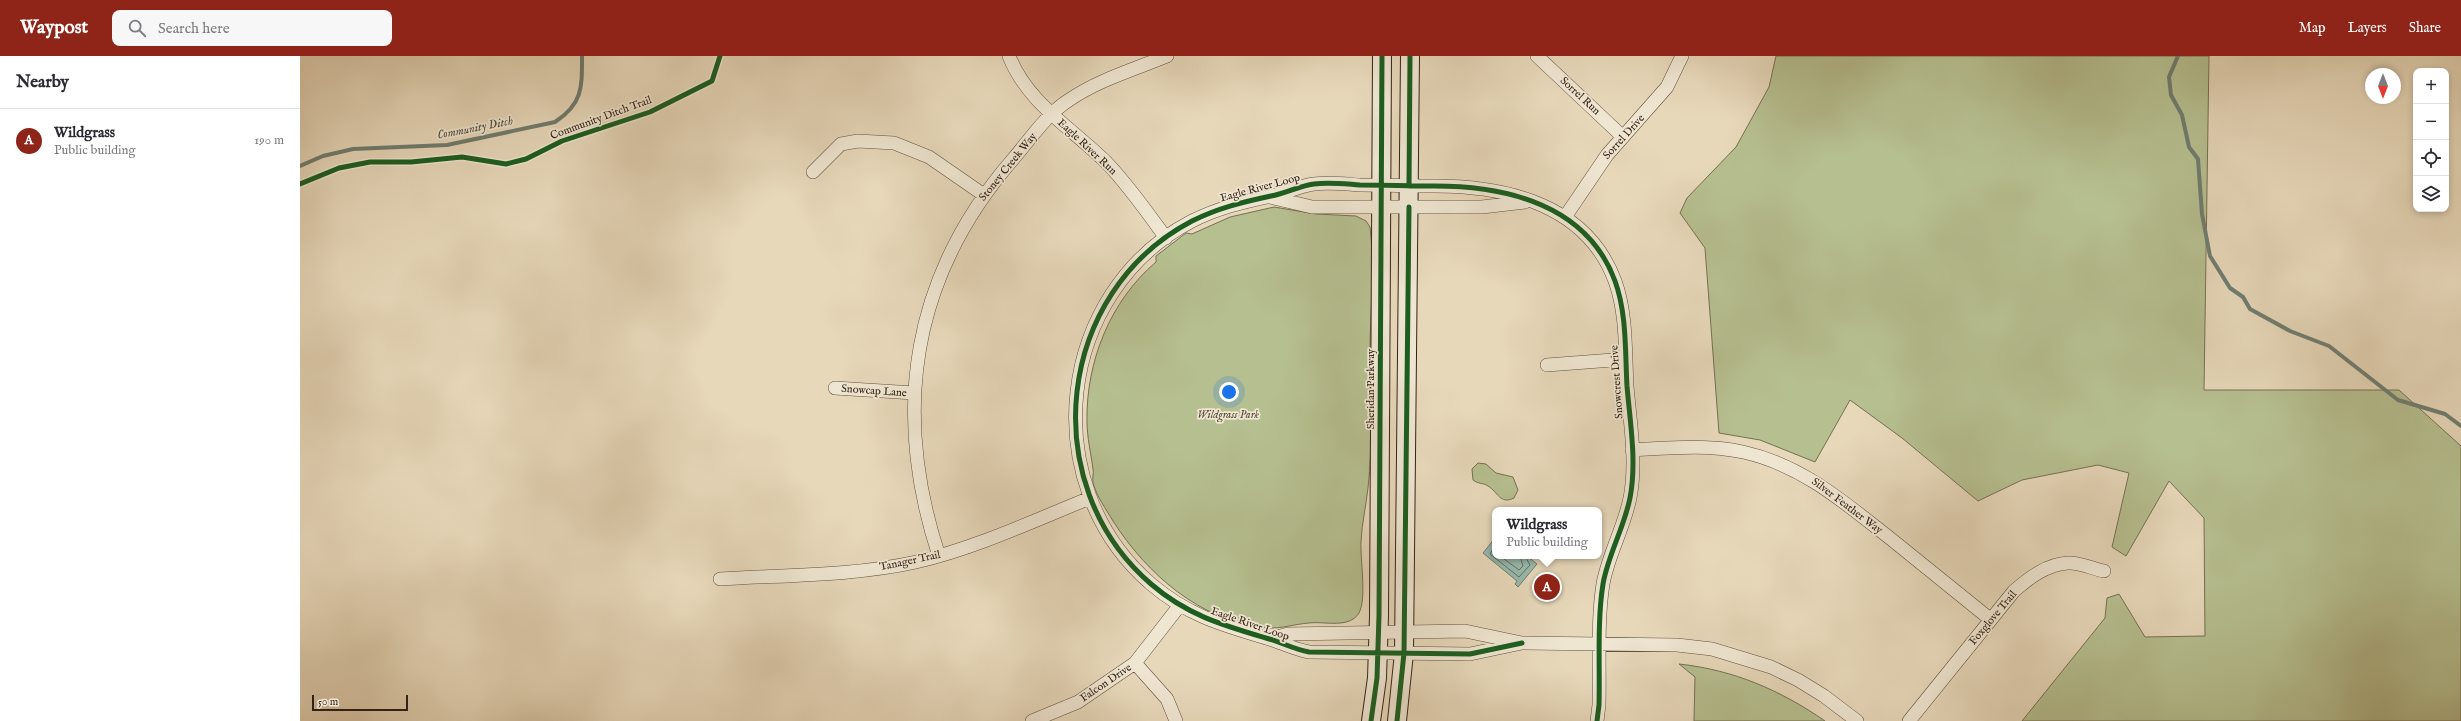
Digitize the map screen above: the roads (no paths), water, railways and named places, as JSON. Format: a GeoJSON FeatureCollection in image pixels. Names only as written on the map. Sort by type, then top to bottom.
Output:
{"type":"FeatureCollection","features":[{"type":"Feature","properties":{"kind":"main road","name":"Sheridan Parkway"},"geometry":{"type":"LineString","coordinates":[[1371,721],[1379,633],[1382,56]]}},
{"type":"Feature","properties":{"kind":"main road"},"geometry":{"type":"LineString","coordinates":[[1397,721],[1405,633],[1410,56]]}},
{"type":"Feature","properties":{"kind":"street","name":"Eagle River Run"},"geometry":{"type":"LineString","coordinates":[[1009,56],[1022,83],[1052,114],[1106,163],[1125,183],[1166,238]]}},
{"type":"Feature","properties":{"kind":"street","name":"Stoney Creek Way"},"geometry":{"type":"LineString","coordinates":[[939,556],[922,496],[916,463],[914,393],[918,355],[935,290],[950,253],[984,195],[1052,114],[1083,91],[1167,56]]}},
{"type":"Feature","properties":{"kind":"street","name":"Sorrel Run"},"geometry":{"type":"LineString","coordinates":[[1537,56],[1623,137]]}},
{"type":"Feature","properties":{"kind":"street","name":"Sorrel Drive"},"geometry":{"type":"LineString","coordinates":[[1565,217],[1606,155],[1667,87],[1682,56]]}},
{"type":"Feature","properties":{"kind":"street"},"geometry":{"type":"LineString","coordinates":[[813,172],[841,144],[876,141],[894,143],[924,154],[984,195]]}},
{"type":"Feature","properties":{"kind":"street","name":"Eagle River Loop"},"geometry":{"type":"LineString","coordinates":[[1409,186],[1316,183],[1270,196],[1234,203],[1209,213],[1166,238],[1145,255],[1114,290],[1100,314],[1083,357],[1077,384],[1076,438],[1079,461],[1090,498],[1102,523],[1131,564],[1150,584],[1180,605],[1209,621],[1270,639],[1290,648],[1308,652],[1470,654],[1522,643]]}},
{"type":"Feature","properties":{"kind":"street","name":"Snowcrest Drive"},"geometry":{"type":"LineString","coordinates":[[1409,186],[1476,186],[1531,201],[1565,217],[1581,229],[1596,246],[1611,271],[1621,300],[1632,450],[1630,495],[1625,519],[1605,570],[1602,590],[1599,705],[1597,721]]}},
{"type":"Feature","properties":{"kind":"street","name":"Eagle River Loop"},"geometry":{"type":"LineString","coordinates":[[1270,196],[1312,207],[1409,207]]}},
{"type":"Feature","properties":{"kind":"street"},"geometry":{"type":"LineString","coordinates":[[1409,207],[1482,207],[1531,201]]}},
{"type":"Feature","properties":{"kind":"street"},"geometry":{"type":"LineString","coordinates":[[1547,365],[1626,359]]}},
{"type":"Feature","properties":{"kind":"street","name":"Snowcap Lane"},"geometry":{"type":"LineString","coordinates":[[835,388],[914,393]]}},
{"type":"Feature","properties":{"kind":"street","name":"Silver Feather Way"},"geometry":{"type":"LineString","coordinates":[[1632,450],[1691,446],[1720,448],[1772,460],[1794,470],[1839,498],[1990,619]]}},
{"type":"Feature","properties":{"kind":"street","name":"Tanager Trail"},"geometry":{"type":"LineString","coordinates":[[720,579],[878,569],[939,556],[1090,498]]}},
{"type":"Feature","properties":{"kind":"street","name":"Foxglove Trail"},"geometry":{"type":"LineString","coordinates":[[1909,721],[1990,619],[2014,591],[2030,578],[2047,568],[2068,563],[2104,571]]}},
{"type":"Feature","properties":{"kind":"street","name":"Falcon Drive"},"geometry":{"type":"LineString","coordinates":[[1032,721],[1078,702],[1135,663],[1180,605]]}},
{"type":"Feature","properties":{"kind":"street","name":"Eagle River Loop"},"geometry":{"type":"LineString","coordinates":[[1270,639],[1288,634],[1465,631],[1522,643]]}},
{"type":"Feature","properties":{"kind":"street"},"geometry":{"type":"LineString","coordinates":[[1522,643],[1677,645],[1712,649],[1771,667],[1798,680],[1824,696],[1856,721]]}},
{"type":"Feature","properties":{"kind":"street"},"geometry":{"type":"LineString","coordinates":[[1135,663],[1167,700],[1176,721]]}},
{"type":"Feature","properties":{"kind":"water"},"geometry":{"type":"Polygon","coordinates":[[[1492,542],[1492,559],[1531,559],[1537,564],[1518,587],[1515,584],[1517,581],[1483,553],[1492,542]]]}},
{"type":"Feature","properties":{"kind":"waterway","name":"Community Ditch"},"geometry":{"type":"LineString","coordinates":[[300,166],[323,156],[353,149],[447,145],[555,122],[571,108],[579,94],[582,77],[582,56]]}},
{"type":"Feature","properties":{"kind":"waterway"},"geometry":{"type":"LineString","coordinates":[[2178,56],[2169,77],[2171,95],[2182,115],[2189,147],[2198,159],[2202,214],[2210,256],[2230,288],[2243,297],[2250,309],[2290,331],[2329,346],[2398,400],[2445,414],[2461,426]]}},
{"type":"Feature","properties":{"kind":"place","name":"Wildgrass"},"geometry":{"type":"Point","coordinates":[1547,587]}},
{"type":"Feature","properties":{"kind":"park label","name":"Wildgrass Park"},"geometry":{"type":"Point","coordinates":[1228,415]}}]}
